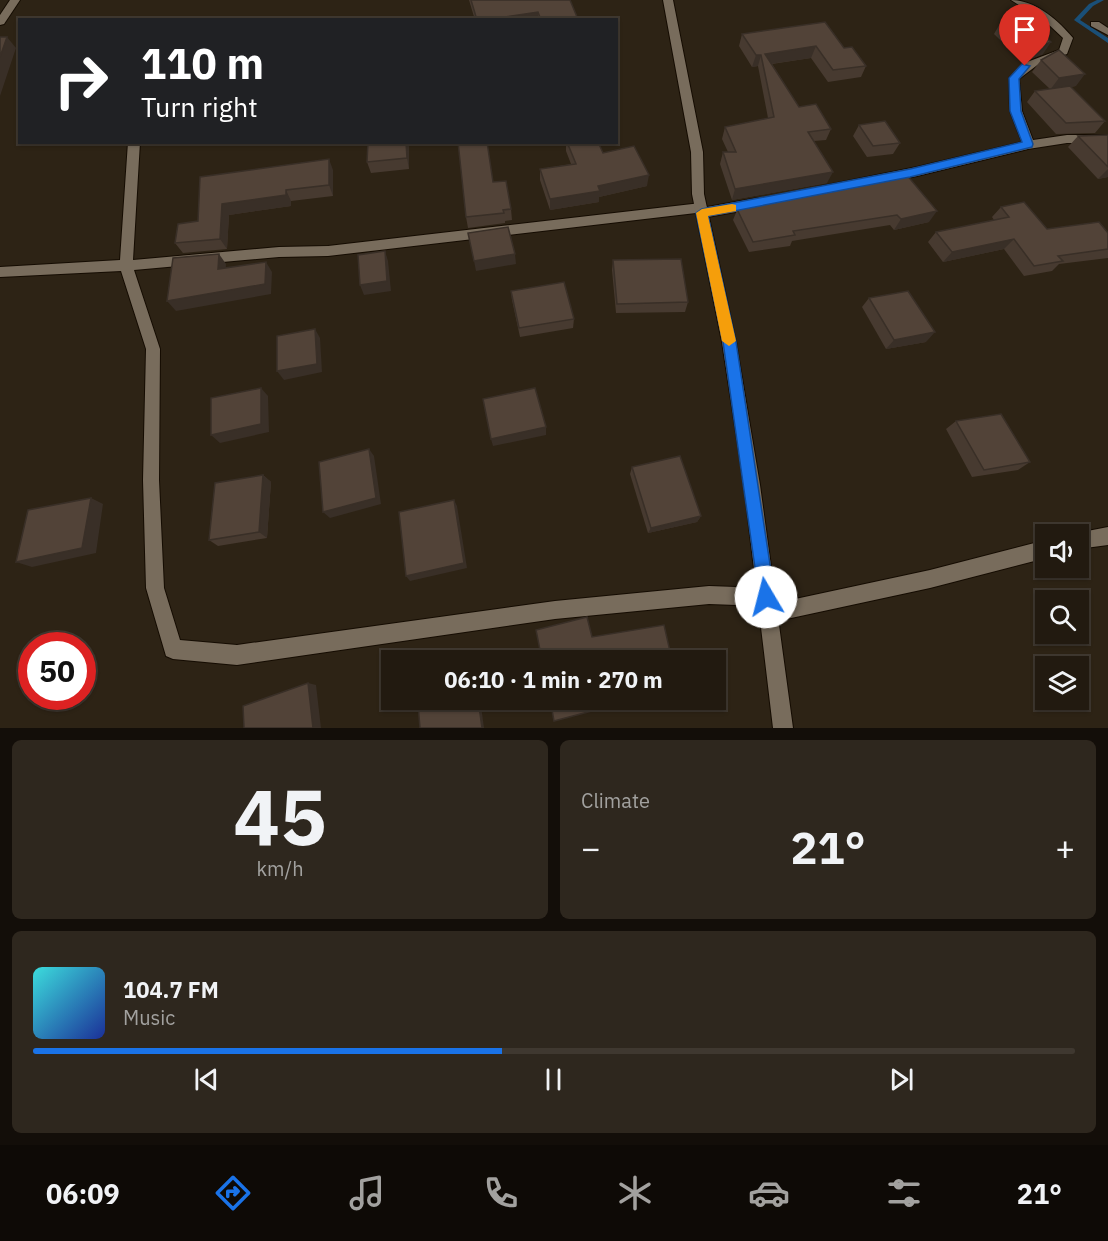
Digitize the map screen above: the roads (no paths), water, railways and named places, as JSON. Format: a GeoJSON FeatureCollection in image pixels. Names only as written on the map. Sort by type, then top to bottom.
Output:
{"type":"FeatureCollection","features":[{"type":"Feature","properties":{"kind":"street"},"geometry":{"type":"LineString","coordinates":[[0,22],[15,0]]}},
{"type":"Feature","properties":{"kind":"street"},"geometry":{"type":"LineString","coordinates":[[668,0],[697,152],[701,211],[729,342],[783,728]]}},
{"type":"Feature","properties":{"kind":"street"},"geometry":{"type":"LineString","coordinates":[[1016,0],[1050,20],[1068,38],[1064,52],[1041,58],[1025,66],[1014,78],[1016,111],[1028,144]]}},
{"type":"Feature","properties":{"kind":"street"},"geometry":{"type":"LineString","coordinates":[[1095,24],[1108,32]]}},
{"type":"Feature","properties":{"kind":"street"},"geometry":{"type":"LineString","coordinates":[[806,194],[948,165],[1028,144],[1064,139],[1108,139]]}},
{"type":"Feature","properties":{"kind":"street"},"geometry":{"type":"LineString","coordinates":[[134,144],[126,265],[153,349],[151,480],[155,588],[172,649],[237,655],[555,610],[709,595],[767,605],[930,579],[1035,552]]}},
{"type":"Feature","properties":{"kind":"street"},"geometry":{"type":"LineString","coordinates":[[0,272],[363,248],[701,211],[773,200]]}},
{"type":"Feature","properties":{"kind":"street"},"geometry":{"type":"LineString","coordinates":[[1089,539],[1108,536]]}},
{"type":"Feature","properties":{"kind":"waterway"},"geometry":{"type":"LineString","coordinates":[[1101,0],[1091,5],[1077,20],[1108,41]]}}]}
